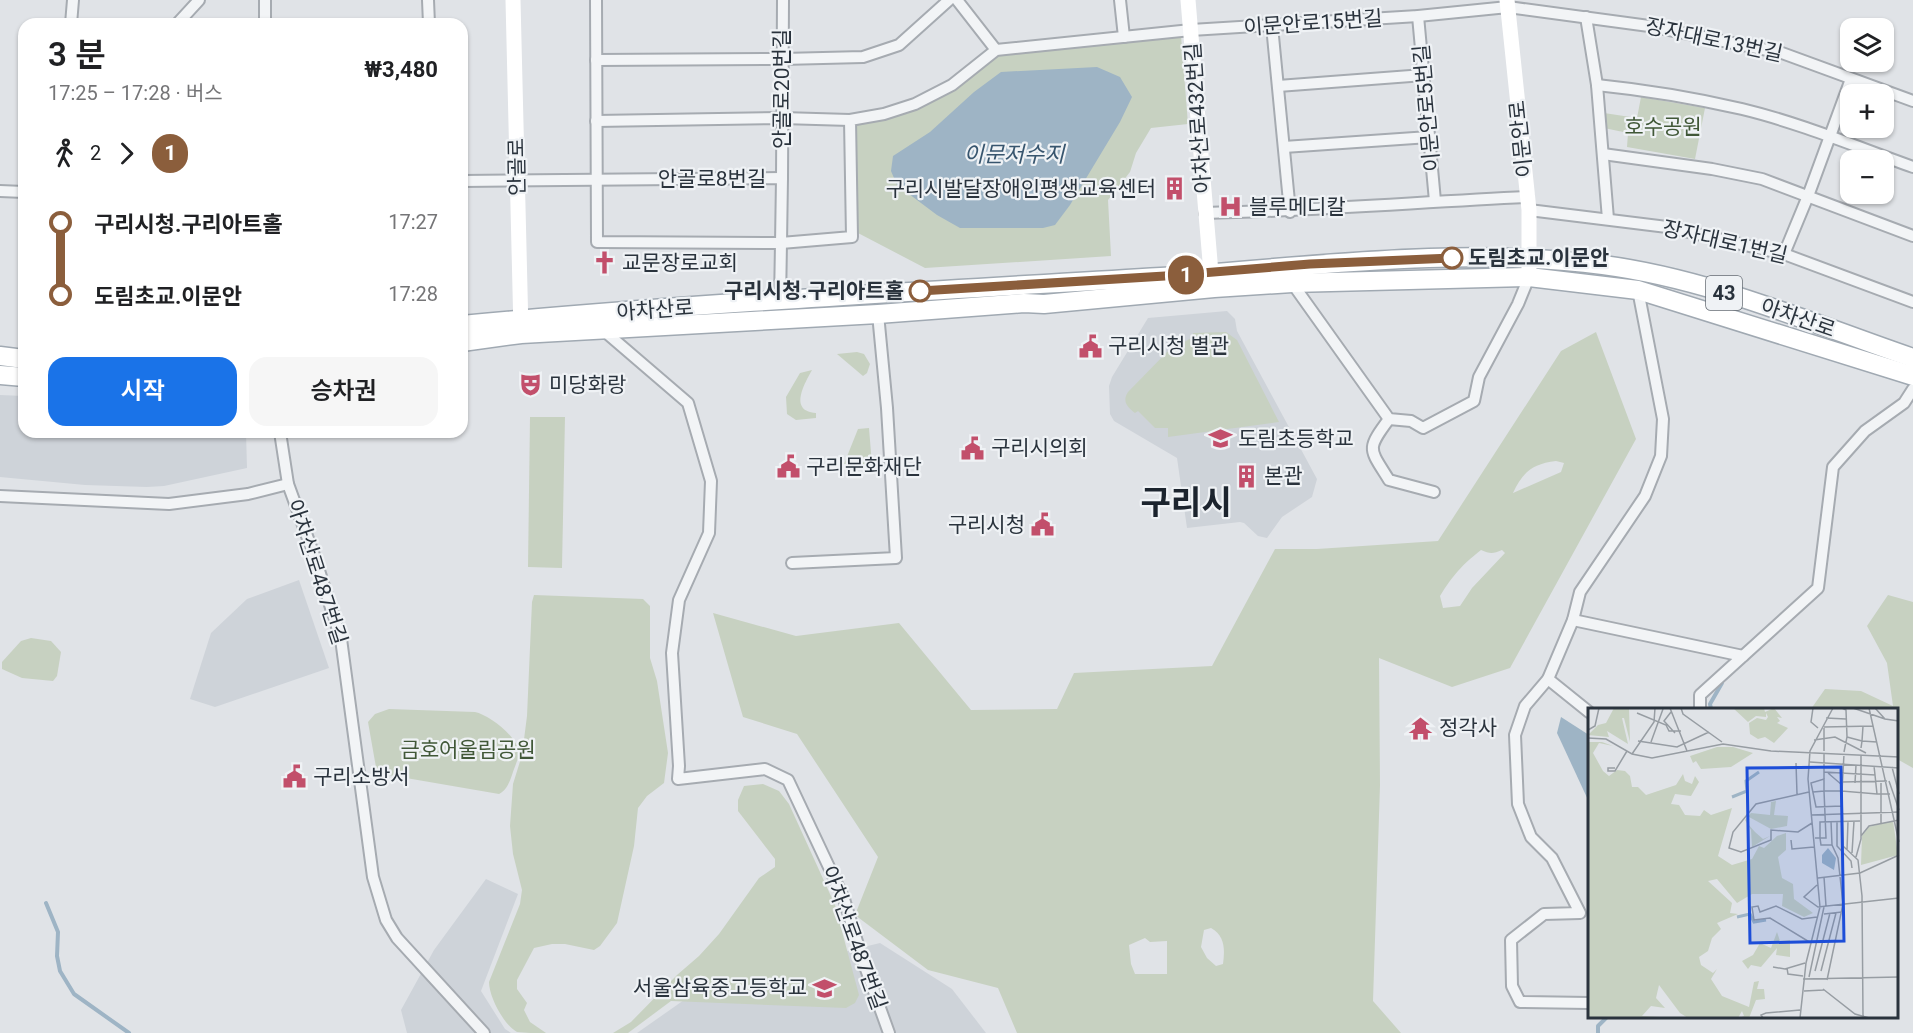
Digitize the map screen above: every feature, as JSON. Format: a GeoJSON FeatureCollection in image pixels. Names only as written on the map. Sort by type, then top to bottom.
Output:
{"type":"FeatureCollection","features":[{"type":"Feature","properties":{"kind":"main road","name":"아차산로"},"geometry":{"type":"LineString","coordinates":[[468,340],[521,327],[780,301],[1211,273],[1310,264],[1457,258],[1529,268],[1638,290],[1913,376]]}},
{"type":"Feature","properties":{"kind":"main road","name":"아차산로"},"geometry":{"type":"LineString","coordinates":[[468,325],[603,329],[878,314],[1024,303],[1044,304],[1214,288],[1601,265],[1672,277],[1762,305],[1913,358]]}},
{"type":"Feature","properties":{"kind":"main road"},"geometry":{"type":"LineString","coordinates":[[0,356],[18,358]]}},
{"type":"Feature","properties":{"kind":"main road"},"geometry":{"type":"LineString","coordinates":[[0,375],[18,376]]}},
{"type":"Feature","properties":{"kind":"street"},"geometry":{"type":"LineString","coordinates":[[72,18],[73,0]]}},
{"type":"Feature","properties":{"kind":"street"},"geometry":{"type":"LineString","coordinates":[[183,18],[200,0]]}},
{"type":"Feature","properties":{"kind":"street"},"geometry":{"type":"LineString","coordinates":[[265,0],[265,18]]}},
{"type":"Feature","properties":{"kind":"street"},"geometry":{"type":"LineString","coordinates":[[428,0],[429,18]]}},
{"type":"Feature","properties":{"kind":"street","name":"안골로"},"geometry":{"type":"LineString","coordinates":[[513,0],[521,327]]}},
{"type":"Feature","properties":{"kind":"street"},"geometry":{"type":"LineString","coordinates":[[596,0],[597,242],[782,243],[852,237],[850,120]]}},
{"type":"Feature","properties":{"kind":"street","name":"안골로20번길"},"geometry":{"type":"LineString","coordinates":[[782,178],[783,0]]}},
{"type":"Feature","properties":{"kind":"street"},"geometry":{"type":"LineString","coordinates":[[596,60],[862,57],[899,45],[949,0]]}},
{"type":"Feature","properties":{"kind":"street"},"geometry":{"type":"LineString","coordinates":[[957,0],[996,50]]}},
{"type":"Feature","properties":{"kind":"street"},"geometry":{"type":"LineString","coordinates":[[1120,0],[1124,37]]}},
{"type":"Feature","properties":{"kind":"street","name":"아차산로432번길"},"geometry":{"type":"LineString","coordinates":[[1188,0],[1211,273]]}},
{"type":"Feature","properties":{"kind":"street","name":"이문안로15번길"},"geometry":{"type":"LineString","coordinates":[[1191,30],[1418,16],[1507,4]]}},
{"type":"Feature","properties":{"kind":"street","name":"장자대로13번길"},"geometry":{"type":"LineString","coordinates":[[1507,4],[1649,26],[1782,53],[1913,101]]}},
{"type":"Feature","properties":{"kind":"street","name":"이문안로"},"geometry":{"type":"LineString","coordinates":[[1507,4],[1528,203],[1529,268]]}},
{"type":"Feature","properties":{"kind":"street","name":"이문안로5번길"},"geometry":{"type":"LineString","coordinates":[[1418,16],[1435,201]]}},
{"type":"Feature","properties":{"kind":"street"},"geometry":{"type":"LineString","coordinates":[[1587,17],[1597,85],[1608,219]]}},
{"type":"Feature","properties":{"kind":"street"},"geometry":{"type":"LineString","coordinates":[[1272,26],[1290,212]]}},
{"type":"Feature","properties":{"kind":"street"},"geometry":{"type":"LineString","coordinates":[[597,121],[782,118],[850,120],[884,114],[915,104],[952,84],[996,50],[1191,30]]}},
{"type":"Feature","properties":{"kind":"street"},"geometry":{"type":"LineString","coordinates":[[1278,86],[1424,75]]}},
{"type":"Feature","properties":{"kind":"street"},"geometry":{"type":"LineString","coordinates":[[1784,254],[1851,79]]}},
{"type":"Feature","properties":{"kind":"street"},"geometry":{"type":"LineString","coordinates":[[1597,85],[1654,91],[1744,110],[1913,167]]}},
{"type":"Feature","properties":{"kind":"street"},"geometry":{"type":"LineString","coordinates":[[1284,147],[1429,137]]}},
{"type":"Feature","properties":{"kind":"street"},"geometry":{"type":"LineString","coordinates":[[1603,154],[1712,169],[1752,177],[1913,236]]}},
{"type":"Feature","properties":{"kind":"street","name":"안골로8번길"},"geometry":{"type":"LineString","coordinates":[[468,181],[782,178],[780,301]]}},
{"type":"Feature","properties":{"kind":"street"},"geometry":{"type":"LineString","coordinates":[[0,191],[18,192]]}},
{"type":"Feature","properties":{"kind":"street","name":"이문안로5번길"},"geometry":{"type":"LineString","coordinates":[[1205,213],[1290,212],[1435,201],[1528,203]]}},
{"type":"Feature","properties":{"kind":"street","name":"장자대로1번길"},"geometry":{"type":"LineString","coordinates":[[1528,203],[1608,219],[1667,227],[1784,254],[1913,302]]}},
{"type":"Feature","properties":{"kind":"street"},"geometry":{"type":"LineString","coordinates":[[1292,283],[1389,419],[1411,422],[1423,428],[1474,401],[1479,377],[1518,304],[1529,268]]}},
{"type":"Feature","properties":{"kind":"street"},"geometry":{"type":"LineString","coordinates":[[1588,1003],[1520,1002],[1512,986],[1511,940],[1544,914],[1584,913],[1552,858],[1531,837],[1518,804],[1515,735],[1525,706],[1548,679],[1573,620],[1580,592],[1645,496],[1661,456],[1663,419],[1638,290]]}},
{"type":"Feature","properties":{"kind":"street"},"geometry":{"type":"LineString","coordinates":[[792,563],[896,558],[887,408],[878,314]]}},
{"type":"Feature","properties":{"kind":"street","name":"아차산로487번길"},"geometry":{"type":"LineString","coordinates":[[603,329],[688,402],[711,481],[709,532],[679,600],[672,653],[678,779],[765,769],[788,780],[844,899],[889,1033]]}},
{"type":"Feature","properties":{"kind":"street"},"geometry":{"type":"LineString","coordinates":[[1700,708],[1700,695],[1818,588],[1833,467],[1865,431],[1904,403],[1913,389]]}},
{"type":"Feature","properties":{"kind":"street"},"geometry":{"type":"LineString","coordinates":[[1389,419],[1373,440],[1373,453],[1389,480],[1434,492]]}},
{"type":"Feature","properties":{"kind":"street","name":"아차산로487번길"},"geometry":{"type":"LineString","coordinates":[[281,438],[288,484],[341,639],[373,877],[386,920],[397,938],[484,1033]]}},
{"type":"Feature","properties":{"kind":"street"},"geometry":{"type":"LineString","coordinates":[[0,496],[169,504],[248,494],[288,484]]}},
{"type":"Feature","properties":{"kind":"street"},"geometry":{"type":"LineString","coordinates":[[1573,620],[1743,656]]}},
{"type":"Feature","properties":{"kind":"street"},"geometry":{"type":"LineString","coordinates":[[1548,679],[1588,711]]}},
{"type":"Feature","properties":{"kind":"shaded area","name":"도림초등학교"},"geometry":{"type":"Polygon","coordinates":[[[1227,311],[1235,319],[1237,331],[1317,479],[1312,497],[1282,517],[1267,538],[1258,536],[1240,522],[1187,528],[1177,458],[1114,421],[1110,414],[1109,386],[1112,377],[1148,318],[1227,311]]]}},
{"type":"Feature","properties":{"kind":"shaded area"},"geometry":{"type":"Polygon","coordinates":[[[0,395],[18,396],[18,438],[246,438],[247,468],[164,486],[85,485],[0,477],[0,395]]]}},
{"type":"Feature","properties":{"kind":"shaded area"},"geometry":{"type":"Polygon","coordinates":[[[299,580],[329,668],[215,707],[190,699],[211,633],[247,599],[299,580]]]}},
{"type":"Feature","properties":{"kind":"shaded area"},"geometry":{"type":"Polygon","coordinates":[[[486,879],[518,894],[481,991],[505,1029],[511,1033],[407,1033],[401,1010],[434,950],[486,879]]]}},
{"type":"Feature","properties":{"kind":"shaded area","name":"서울삼육중고등학교"},"geometry":{"type":"Polygon","coordinates":[[[880,943],[952,989],[986,1033],[637,1033],[704,986],[880,943]]]}},
{"type":"Feature","properties":{"kind":"green space"},"geometry":{"type":"Polygon","coordinates":[[[1181,36],[1188,124],[1151,128],[1136,153],[1130,172],[1108,200],[1111,256],[925,268],[858,233],[856,124],[909,113],[961,85],[1000,54],[1181,36]]]}},
{"type":"Feature","properties":{"kind":"green space","name":"호수공원"},"geometry":{"type":"Polygon","coordinates":[[[1641,97],[1705,108],[1695,159],[1627,147],[1628,133],[1604,128],[1604,113],[1637,118],[1641,97]]]}},
{"type":"Feature","properties":{"kind":"green space"},"geometry":{"type":"Polygon","coordinates":[[[1226,332],[1237,340],[1279,422],[1168,437],[1168,428],[1155,428],[1138,411],[1135,413],[1128,406],[1125,398],[1128,392],[1168,351],[1193,337],[1193,333],[1226,332]]]}},
{"type":"Feature","properties":{"kind":"green space"},"geometry":{"type":"Polygon","coordinates":[[[1596,332],[1636,439],[1510,668],[1452,687],[1379,658],[1380,785],[1373,1001],[1401,1033],[1017,1033],[998,988],[928,970],[855,915],[878,857],[797,734],[743,717],[713,613],[796,636],[899,623],[971,710],[1057,709],[1074,673],[1212,666],[1275,549],[1317,549],[1438,541],[1561,351],[1596,332]],[[1556,461],[1541,464],[1525,474],[1513,493],[1561,472],[1564,463],[1556,461]],[[1481,550],[1458,571],[1440,596],[1443,608],[1460,606],[1472,588],[1505,553],[1502,550],[1492,553],[1481,550]],[[1211,928],[1204,930],[1201,947],[1207,958],[1216,966],[1223,964],[1224,948],[1219,935],[1211,928]],[[1145,938],[1129,945],[1131,964],[1135,974],[1167,974],[1167,941],[1150,942],[1145,938]]]}},
{"type":"Feature","properties":{"kind":"green space"},"geometry":{"type":"Polygon","coordinates":[[[857,352],[864,354],[870,364],[867,373],[863,376],[837,354],[857,352]]]}},
{"type":"Feature","properties":{"kind":"green space"},"geometry":{"type":"Polygon","coordinates":[[[812,370],[803,389],[801,402],[808,411],[816,413],[816,418],[796,420],[787,414],[786,397],[800,373],[812,370]]]}},
{"type":"Feature","properties":{"kind":"green space"},"geometry":{"type":"Polygon","coordinates":[[[530,417],[565,417],[562,568],[528,567],[530,417]]]}},
{"type":"Feature","properties":{"kind":"green space"},"geometry":{"type":"Polygon","coordinates":[[[869,428],[872,465],[860,465],[858,456],[851,460],[850,464],[844,464],[858,429],[869,428]]]}},
{"type":"Feature","properties":{"kind":"green space"},"geometry":{"type":"Polygon","coordinates":[[[534,595],[643,599],[650,606],[650,658],[657,681],[668,753],[664,783],[647,796],[638,808],[634,846],[617,923],[600,946],[594,950],[565,944],[534,948],[517,980],[517,989],[527,1003],[524,1010],[530,1022],[546,1033],[517,1032],[512,1028],[494,1003],[489,982],[520,904],[522,890],[513,854],[510,826],[513,784],[522,755],[527,716],[534,595]]]}},
{"type":"Feature","properties":{"kind":"green space"},"geometry":{"type":"Polygon","coordinates":[[[1888,595],[1913,602],[1913,768],[1898,760],[1898,708],[1812,708],[1825,689],[1861,691],[1893,706],[1887,663],[1867,626],[1888,595]]]}},
{"type":"Feature","properties":{"kind":"green space"},"geometry":{"type":"Polygon","coordinates":[[[31,638],[51,641],[61,652],[57,676],[53,681],[22,678],[2,669],[2,662],[21,641],[31,638]]]}},
{"type":"Feature","properties":{"kind":"green space","name":"금호어울림공원"},"geometry":{"type":"Polygon","coordinates":[[[389,709],[475,712],[495,722],[513,739],[519,752],[506,788],[499,794],[377,773],[368,722],[375,714],[389,709]]]}},
{"type":"Feature","properties":{"kind":"green space"},"geometry":{"type":"Polygon","coordinates":[[[763,784],[779,791],[789,804],[835,905],[859,995],[855,1003],[846,1008],[671,1001],[628,1033],[613,1033],[631,1022],[699,956],[719,934],[759,878],[775,867],[775,859],[738,811],[738,800],[744,786],[763,784]]]}},
{"type":"Feature","properties":{"kind":"water","name":"이문저수지"},"geometry":{"type":"Polygon","coordinates":[[[1097,67],[1120,77],[1132,97],[1120,122],[1070,205],[1055,225],[1043,228],[960,228],[937,215],[897,185],[891,171],[893,156],[930,132],[974,92],[1001,72],[1097,67]]]}},
{"type":"Feature","properties":{"kind":"water"},"geometry":{"type":"Polygon","coordinates":[[[1561,717],[1588,734],[1588,800],[1557,733],[1561,717]]]}},
{"type":"Feature","properties":{"kind":"waterway"},"geometry":{"type":"LineString","coordinates":[[1711,708],[1710,704],[1722,683]]}},
{"type":"Feature","properties":{"kind":"waterway"},"geometry":{"type":"LineString","coordinates":[[46,903],[58,932],[57,956],[60,971],[74,994],[129,1033]]}},
{"type":"Feature","properties":{"kind":"waterway"},"geometry":{"type":"LineString","coordinates":[[1598,1033],[1598,1026],[1606,1018]]}},
{"type":"Feature","properties":{"kind":"bus line","name":"1"},"geometry":{"type":"LineString","coordinates":[[920,291],[1165,276],[1310,264],[1452,258]]}},
{"type":"Feature","properties":{"kind":"place","name":"구리시발달장애인평생교육센터"},"geometry":{"type":"Point","coordinates":[1174,189]}},
{"type":"Feature","properties":{"kind":"place","name":"블루메디칼"},"geometry":{"type":"Point","coordinates":[1231,207]}},
{"type":"Feature","properties":{"kind":"place","name":"도림초교.이문안"},"geometry":{"type":"Point","coordinates":[1452,258]}},
{"type":"Feature","properties":{"kind":"place","name":"교문장로교회"},"geometry":{"type":"Point","coordinates":[604,263]}},
{"type":"Feature","properties":{"kind":"place","name":"구리시청.구리아트홀"},"geometry":{"type":"Point","coordinates":[920,291]}},
{"type":"Feature","properties":{"kind":"place","name":"구리시청 별관"},"geometry":{"type":"Point","coordinates":[1090,346]}},
{"type":"Feature","properties":{"kind":"place","name":"미당화랑"},"geometry":{"type":"Point","coordinates":[531,385]}},
{"type":"Feature","properties":{"kind":"place","name":"도림초등학교"},"geometry":{"type":"Point","coordinates":[1220,439]}},
{"type":"Feature","properties":{"kind":"place","name":"구리시의회"},"geometry":{"type":"Point","coordinates":[973,448]}},
{"type":"Feature","properties":{"kind":"place","name":"구리문화재단"},"geometry":{"type":"Point","coordinates":[788,467]}},
{"type":"Feature","properties":{"kind":"place","name":"본관"},"geometry":{"type":"Point","coordinates":[1246,476]}},
{"type":"Feature","properties":{"kind":"place","name":"구리시청"},"geometry":{"type":"Point","coordinates":[1043,525]}},
{"type":"Feature","properties":{"kind":"place","name":"정각사"},"geometry":{"type":"Point","coordinates":[1421,728]}},
{"type":"Feature","properties":{"kind":"place","name":"구리소방서"},"geometry":{"type":"Point","coordinates":[295,777]}},
{"type":"Feature","properties":{"kind":"place","name":"서울삼육중고등학교"},"geometry":{"type":"Point","coordinates":[825,988]}},
{"type":"Feature","properties":{"kind":"district","name":"구리시"},"geometry":{"type":"Point","coordinates":[1186,502]}}]}
